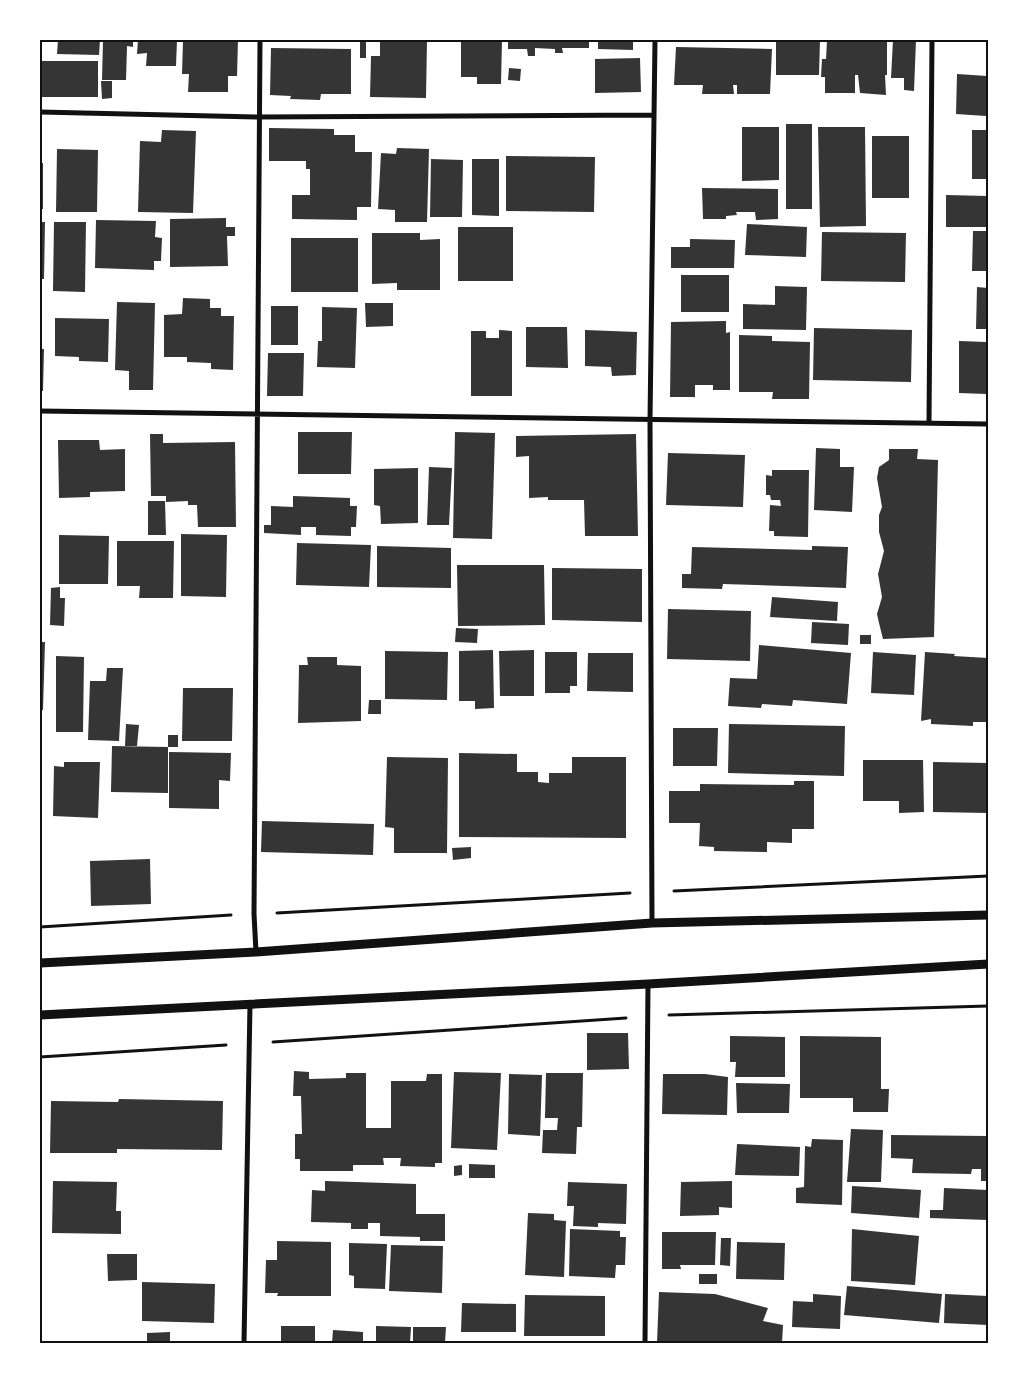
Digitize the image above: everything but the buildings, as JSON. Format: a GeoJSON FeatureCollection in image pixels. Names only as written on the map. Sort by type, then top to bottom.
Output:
{"type":"FeatureCollection","features":[{"type":"Feature","properties":{"kind":"street"},"geometry":{"type":"LineString","coordinates":[[256,952],[254,914],[260,40]]}},
{"type":"Feature","properties":{"kind":"street"},"geometry":{"type":"LineString","coordinates":[[652,923],[650,420],[655,40]]}},
{"type":"Feature","properties":{"kind":"street"},"geometry":{"type":"LineString","coordinates":[[929,423],[932,40]]}},
{"type":"Feature","properties":{"kind":"street"},"geometry":{"type":"LineString","coordinates":[[40,112],[260,117],[654,115]]}},
{"type":"Feature","properties":{"kind":"street"},"geometry":{"type":"LineString","coordinates":[[40,411],[988,424]]}},
{"type":"Feature","properties":{"kind":"street"},"geometry":{"type":"LineString","coordinates":[[40,963],[256,952],[652,923],[988,916]]}},
{"type":"Feature","properties":{"kind":"street"},"geometry":{"type":"LineString","coordinates":[[40,1015],[648,984],[988,964]]}},
{"type":"Feature","properties":{"kind":"street"},"geometry":{"type":"LineString","coordinates":[[645,1343],[648,984]]}},
{"type":"Feature","properties":{"kind":"street"},"geometry":{"type":"LineString","coordinates":[[244,1343],[250,1004]]}},
{"type":"Feature","properties":{"kind":"path"},"geometry":{"type":"LineString","coordinates":[[40,927],[651,892],[988,876]]}},
{"type":"Feature","properties":{"kind":"path"},"geometry":{"type":"LineString","coordinates":[[40,1058],[649,1016],[988,1006]]}}]}
